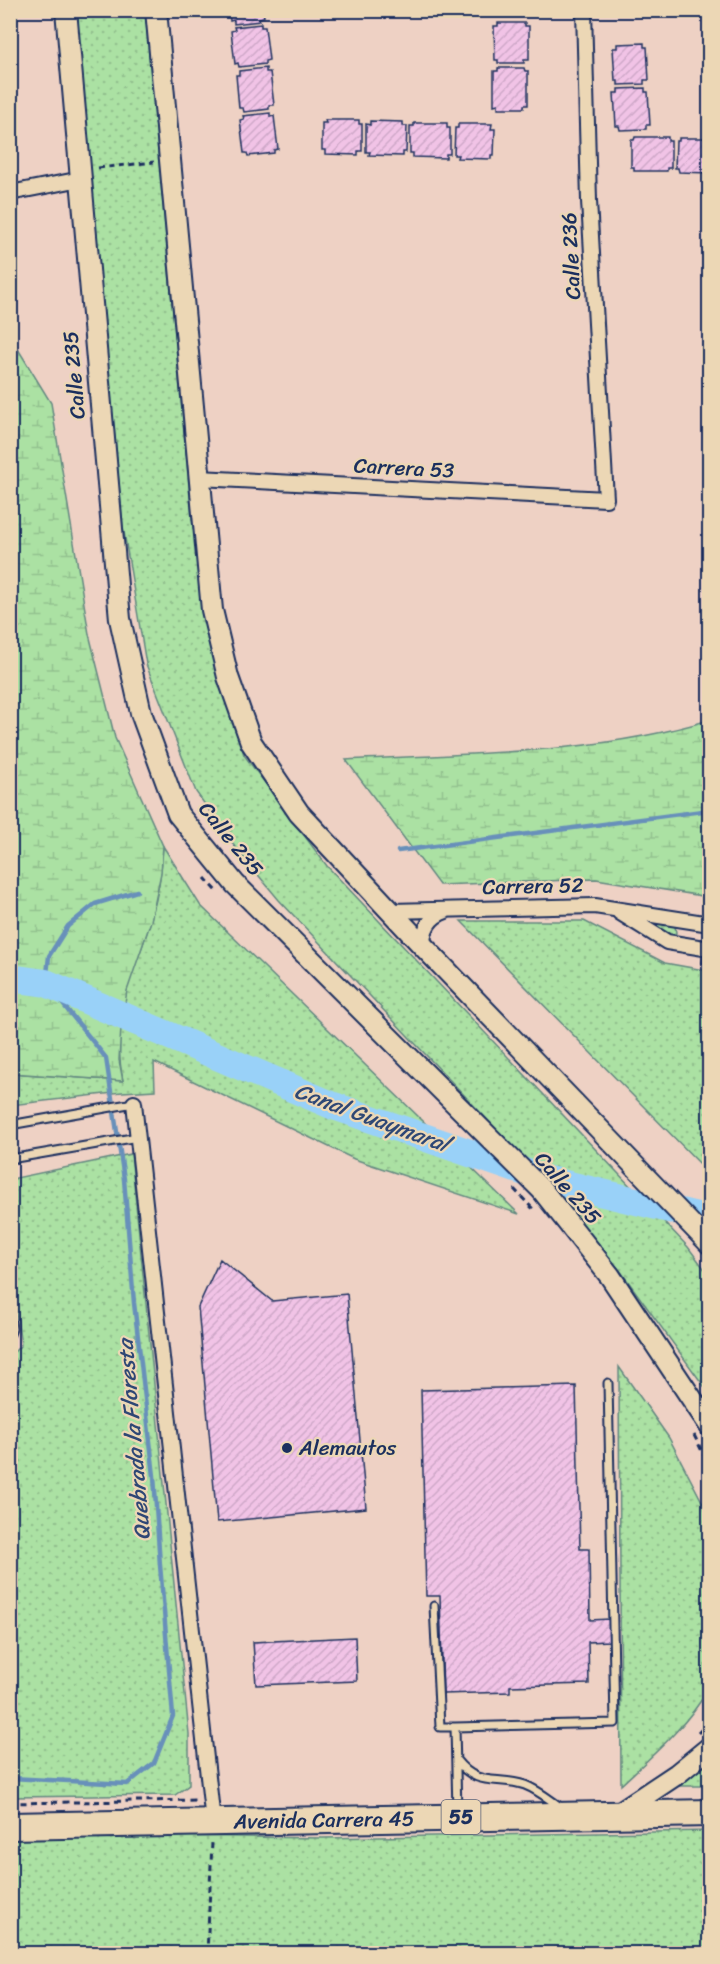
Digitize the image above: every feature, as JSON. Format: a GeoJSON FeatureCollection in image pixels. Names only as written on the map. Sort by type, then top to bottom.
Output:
{"type":"FeatureCollection","features":[{"type":"Feature","properties":{"kind":"highway","name":"Avenida Carrera 45"},"geometry":{"type":"LineString","coordinates":[[10,1826],[710,1813]]}},
{"type":"Feature","properties":{"kind":"main road","name":"Calle 235"},"geometry":{"type":"LineString","coordinates":[[66,10],[85,174],[120,619],[141,713],[178,814],[235,884],[542,1190],[610,1276],[710,1426]]}},
{"type":"Feature","properties":{"kind":"main road"},"geometry":{"type":"LineString","coordinates":[[156,10],[212,610],[228,677],[251,742],[298,813],[710,1244]]}},
{"type":"Feature","properties":{"kind":"main road"},"geometry":{"type":"LineString","coordinates":[[617,1814],[676,1774],[710,1747]]}},
{"type":"Feature","properties":{"kind":"street","name":"Calle 236"},"geometry":{"type":"LineString","coordinates":[[584,10],[589,201],[606,499]]}},
{"type":"Feature","properties":{"kind":"street"},"geometry":{"type":"LineString","coordinates":[[10,193],[85,174]]}},
{"type":"Feature","properties":{"kind":"street","name":"Carrera 53"},"geometry":{"type":"LineString","coordinates":[[199,478],[606,499]]}},
{"type":"Feature","properties":{"kind":"street","name":"Carrera 52"},"geometry":{"type":"LineString","coordinates":[[390,911],[595,906],[710,924]]}},
{"type":"Feature","properties":{"kind":"street"},"geometry":{"type":"LineString","coordinates":[[423,946],[424,933],[429,922],[438,914],[452,909]]}},
{"type":"Feature","properties":{"kind":"street","name":"Carrera 52"},"geometry":{"type":"LineString","coordinates":[[615,909],[668,942],[710,949]]}},
{"type":"Feature","properties":{"kind":"street"},"geometry":{"type":"LineString","coordinates":[[668,942],[678,940],[683,932],[680,924],[671,918]]}},
{"type":"Feature","properties":{"kind":"street"},"geometry":{"type":"LineString","coordinates":[[134,1103],[213,1822]]}},
{"type":"Feature","properties":{"kind":"lane"},"geometry":{"type":"LineString","coordinates":[[10,1125],[134,1103]]}},
{"type":"Feature","properties":{"kind":"lane"},"geometry":{"type":"LineString","coordinates":[[10,1159],[138,1137]]}},
{"type":"Feature","properties":{"kind":"lane"},"geometry":{"type":"LineString","coordinates":[[10,1314],[12,1329],[10,1334]]}},
{"type":"Feature","properties":{"kind":"lane"},"geometry":{"type":"LineString","coordinates":[[434,1606],[440,1727],[615,1723],[608,1383]]}},
{"type":"Feature","properties":{"kind":"lane"},"geometry":{"type":"LineString","coordinates":[[455,1727],[458,1817]]}},
{"type":"Feature","properties":{"kind":"lane"},"geometry":{"type":"LineString","coordinates":[[455,1760],[462,1769],[474,1777],[527,1785],[575,1815]]}},
{"type":"Feature","properties":{"kind":"path"},"geometry":{"type":"LineString","coordinates":[[85,174],[159,162]]}},
{"type":"Feature","properties":{"kind":"path"},"geometry":{"type":"LineString","coordinates":[[508,1182],[537,1213]]}},
{"type":"Feature","properties":{"kind":"path"},"geometry":{"type":"LineString","coordinates":[[207,1953],[213,1822]]}},
{"type":"Feature","properties":{"kind":"green space"},"geometry":{"type":"Polygon","coordinates":[[[75,11],[145,11],[192,519],[209,639],[244,755],[327,866],[688,1247],[709,1275],[709,1393],[622,1273],[556,1192],[279,900],[235,847],[196,792],[146,664],[123,526],[75,11]]]}},
{"type":"Feature","properties":{"kind":"green space"},"geometry":{"type":"Polygon","coordinates":[[[10,336],[51,403],[89,634],[115,738],[163,846],[161,873],[151,921],[127,991],[119,1060],[123,1081],[11,1073],[10,336]]]}},
{"type":"Feature","properties":{"kind":"green space"},"geometry":{"type":"Polygon","coordinates":[[[709,720],[709,897],[596,879],[439,885],[346,760],[575,746],[621,740],[709,720]]]}},
{"type":"Feature","properties":{"kind":"green space"},"geometry":{"type":"Polygon","coordinates":[[[163,846],[200,905],[519,1214],[354,1159],[154,1062],[155,1090],[11,1105],[10,1073],[123,1081],[120,1047],[122,1012],[127,989],[146,937],[158,892],[163,846]]]}},
{"type":"Feature","properties":{"kind":"green space"},"geometry":{"type":"Polygon","coordinates":[[[645,918],[675,925],[676,933],[668,937],[645,918]]]}},
{"type":"Feature","properties":{"kind":"green space"},"geometry":{"type":"Polygon","coordinates":[[[461,921],[584,921],[665,963],[709,971],[709,1173],[461,921]]]}},
{"type":"Feature","properties":{"kind":"green space"},"geometry":{"type":"Polygon","coordinates":[[[131,1154],[189,1734],[189,1785],[175,1795],[11,1797],[10,1356],[21,1345],[10,1266],[11,1179],[131,1154]]]}},
{"type":"Feature","properties":{"kind":"green space"},"geometry":{"type":"Polygon","coordinates":[[[619,1367],[669,1438],[709,1515],[709,1688],[680,1727],[621,1785],[619,1367]]]}},
{"type":"Feature","properties":{"kind":"green space"},"geometry":{"type":"Polygon","coordinates":[[[709,1760],[709,1786],[673,1786],[709,1760]]]}},
{"type":"Feature","properties":{"kind":"green space"},"geometry":{"type":"Polygon","coordinates":[[[709,1831],[709,1953],[11,1953],[10,1838],[175,1836],[323,1838],[709,1831]]]}},
{"type":"Feature","properties":{"kind":"building"},"geometry":{"type":"Polygon","coordinates":[[[229,10],[242,10],[243,13],[249,13],[249,10],[263,10],[264,17],[259,18],[260,21],[234,24],[234,20],[230,21],[229,10]]]}},
{"type":"Feature","properties":{"kind":"building"},"geometry":{"type":"Polygon","coordinates":[[[498,23],[525,23],[525,26],[529,26],[529,60],[524,60],[524,63],[498,63],[498,60],[495,60],[494,26],[498,26],[498,23]]]}},
{"type":"Feature","properties":{"kind":"building"},"geometry":{"type":"Polygon","coordinates":[[[261,24],[261,27],[265,27],[269,60],[265,61],[265,64],[239,67],[238,63],[235,64],[231,31],[235,30],[234,27],[261,24]]]}},
{"type":"Feature","properties":{"kind":"building"},"geometry":{"type":"Polygon","coordinates":[[[644,43],[644,47],[647,47],[649,80],[644,80],[644,84],[618,85],[618,81],[615,81],[613,48],[617,48],[617,44],[644,43]]]}},
{"type":"Feature","properties":{"kind":"building"},"geometry":{"type":"Polygon","coordinates":[[[266,68],[266,72],[270,72],[274,105],[269,105],[269,109],[244,112],[243,108],[239,108],[236,75],[239,75],[239,71],[266,68]]]}},
{"type":"Feature","properties":{"kind":"building"},"geometry":{"type":"Polygon","coordinates":[[[498,68],[524,68],[528,71],[528,105],[524,105],[524,108],[498,108],[498,104],[494,105],[494,71],[498,71],[498,68]]]}},
{"type":"Feature","properties":{"kind":"building"},"geometry":{"type":"Polygon","coordinates":[[[645,88],[645,92],[648,92],[650,125],[646,125],[646,129],[620,130],[619,126],[616,126],[614,93],[618,93],[618,89],[645,88]]]}},
{"type":"Feature","properties":{"kind":"building"},"geometry":{"type":"Polygon","coordinates":[[[270,113],[270,117],[274,116],[278,149],[274,150],[274,153],[248,156],[244,153],[240,120],[244,119],[243,116],[270,113]]]}},
{"type":"Feature","properties":{"kind":"building"},"geometry":{"type":"Polygon","coordinates":[[[325,120],[359,120],[359,124],[362,124],[362,151],[358,151],[358,155],[325,154],[325,150],[322,150],[322,123],[326,123],[325,120]]]}},
{"type":"Feature","properties":{"kind":"building"},"geometry":{"type":"Polygon","coordinates":[[[370,121],[403,122],[403,126],[407,126],[406,152],[403,152],[403,156],[369,155],[370,152],[366,152],[366,124],[370,125],[370,121]]]}},
{"type":"Feature","properties":{"kind":"building"},"geometry":{"type":"Polygon","coordinates":[[[414,123],[447,123],[447,128],[450,128],[450,154],[446,154],[446,158],[413,157],[413,153],[410,153],[410,126],[414,126],[414,123]]]}},
{"type":"Feature","properties":{"kind":"building"},"geometry":{"type":"Polygon","coordinates":[[[458,124],[492,124],[491,129],[495,129],[494,155],[491,155],[491,159],[457,158],[458,155],[454,155],[455,128],[458,128],[458,124]]]}},
{"type":"Feature","properties":{"kind":"building"},"geometry":{"type":"Polygon","coordinates":[[[635,137],[668,137],[668,141],[671,141],[671,168],[667,168],[667,171],[634,171],[634,167],[631,167],[631,140],[635,137]]]}},
{"type":"Feature","properties":{"kind":"building"},"geometry":{"type":"Polygon","coordinates":[[[679,138],[710,138],[710,173],[679,172],[678,168],[675,168],[676,141],[679,141],[679,138]]]}},
{"type":"Feature","properties":{"kind":"building"},"geometry":{"type":"Polygon","coordinates":[[[710,915],[710,965],[702,963],[710,915]]]}},
{"type":"Feature","properties":{"kind":"building"},"geometry":{"type":"Polygon","coordinates":[[[220,1259],[272,1301],[347,1294],[366,1508],[217,1522],[198,1307],[220,1259]]]}},
{"type":"Feature","properties":{"kind":"building"},"geometry":{"type":"Polygon","coordinates":[[[576,1386],[580,1549],[589,1549],[590,1620],[610,1619],[610,1641],[588,1642],[589,1684],[510,1686],[510,1692],[443,1694],[440,1596],[426,1596],[421,1390],[576,1386]]]}},
{"type":"Feature","properties":{"kind":"building"},"geometry":{"type":"Polygon","coordinates":[[[355,1637],[357,1681],[256,1685],[253,1642],[355,1637]]]}},
{"type":"Feature","properties":{"kind":"waterway","name":"Canal Guaymaral"},"geometry":{"type":"LineString","coordinates":[[398,851],[710,810]]}},
{"type":"Feature","properties":{"kind":"waterway","name":"Quebrada la Floresta"},"geometry":{"type":"LineString","coordinates":[[10,1778],[127,1784],[154,1763],[173,1716],[154,1476],[134,1303],[124,1179],[106,1058],[46,983],[49,956],[68,926],[95,904],[137,891]]}},
{"type":"Feature","properties":{"kind":"waterway","name":"Canal Guaymaral"},"geometry":{"type":"LineString","coordinates":[[10,978],[46,983],[334,1106],[545,1179],[710,1219]]}},
{"type":"Feature","properties":{"kind":"place","name":"Alemautos"},"geometry":{"type":"Point","coordinates":[287,1448]}}]}
